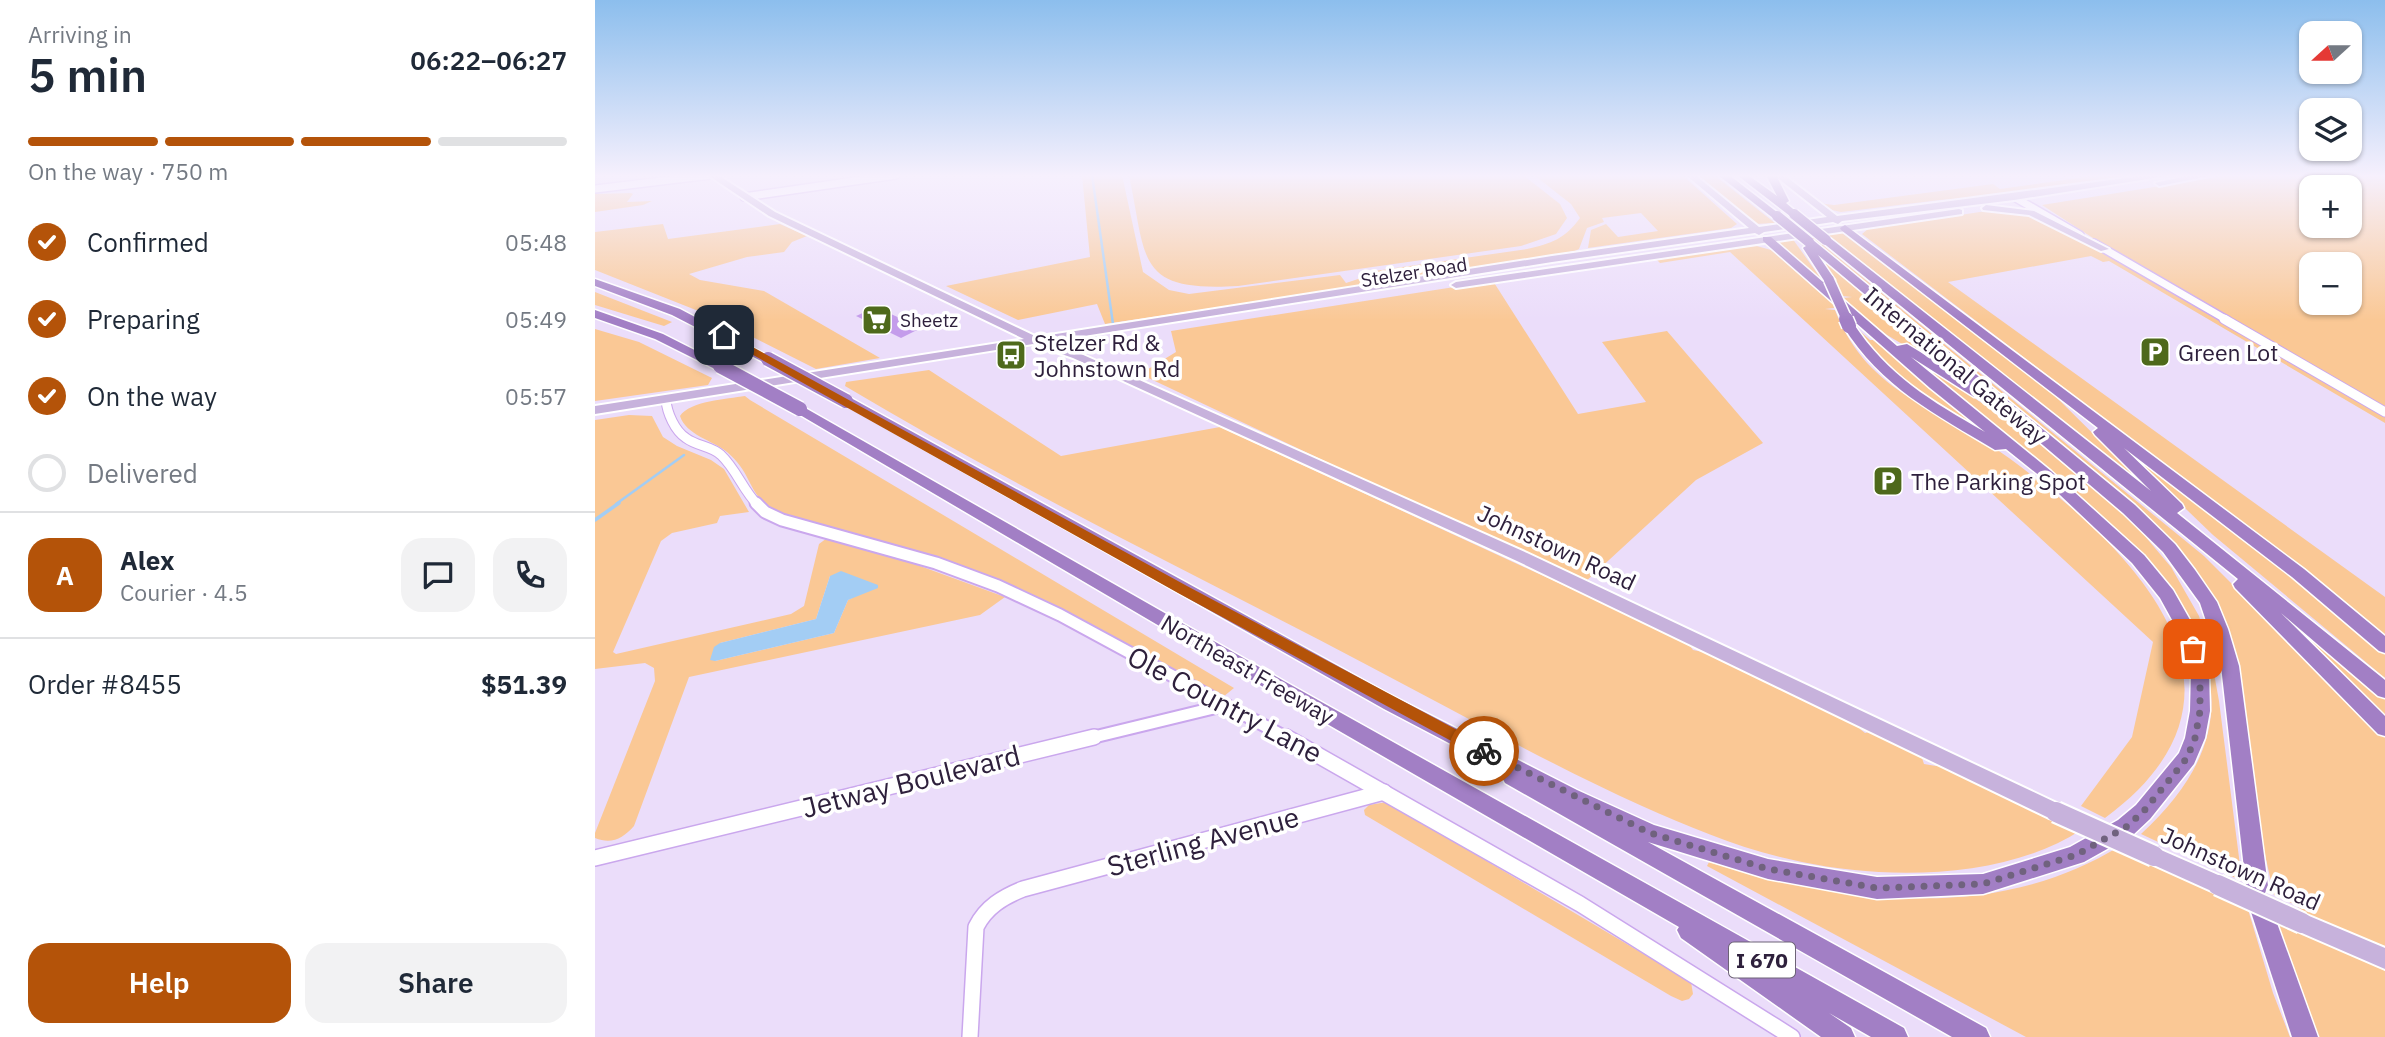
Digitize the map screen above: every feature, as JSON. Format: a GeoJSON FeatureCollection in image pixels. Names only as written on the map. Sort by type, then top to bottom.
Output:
{"type":"FeatureCollection","features":[{"type":"Feature","properties":{"kind":"highway"},"geometry":{"type":"LineString","coordinates":[[1786,223],[1807,243],[1855,323],[1858,344],[1901,385],[2008,452],[2079,504]]}},
{"type":"Feature","properties":{"kind":"highway","name":"International Gateway"},"geometry":{"type":"LineString","coordinates":[[1806,223],[2385,691]]}},
{"type":"Feature","properties":{"kind":"highway"},"geometry":{"type":"LineString","coordinates":[[1845,228],[2298,573],[2385,646]]}},
{"type":"Feature","properties":{"kind":"highway"},"geometry":{"type":"LineString","coordinates":[[1383,699],[1570,796],[1650,833],[1768,869],[1877,888],[1983,884],[2076,855],[2126,827],[2143,812],[2187,758],[2195,738],[2200,711],[2200,672],[2185,627],[2167,594],[2138,559],[2079,504],[1855,323],[1767,240]]}},
{"type":"Feature","properties":{"kind":"highway","name":"International Gateway"},"geometry":{"type":"LineString","coordinates":[[1807,243],[2150,528],[2189,574],[2208,602],[2230,666],[2256,886]]}},
{"type":"Feature","properties":{"kind":"highway","name":"Northeast Freeway"},"geometry":{"type":"LineString","coordinates":[[595,282],[676,312],[846,401],[1383,699],[1562,807],[1977,1037]]}},
{"type":"Feature","properties":{"kind":"highway","name":"Northeast Freeway"},"geometry":{"type":"LineString","coordinates":[[595,314],[621,321],[670,341],[800,409],[1627,886],[1895,1037]]}},
{"type":"Feature","properties":{"kind":"highway"},"geometry":{"type":"LineString","coordinates":[[595,322],[670,341]]}},
{"type":"Feature","properties":{"kind":"highway"},"geometry":{"type":"LineString","coordinates":[[1855,323],[2045,439]]}},
{"type":"Feature","properties":{"kind":"highway"},"geometry":{"type":"LineString","coordinates":[[2052,385],[2202,534],[2273,591],[2357,666]]}},
{"type":"Feature","properties":{"kind":"highway"},"geometry":{"type":"LineString","coordinates":[[2043,415],[2118,481],[2216,560],[2284,624],[2385,729]]}},
{"type":"Feature","properties":{"kind":"highway"},"geometry":{"type":"LineString","coordinates":[[1627,886],[1842,1037]]}},
{"type":"Feature","properties":{"kind":"highway"},"geometry":{"type":"LineString","coordinates":[[2262,912],[2305,1037]]}},
{"type":"Feature","properties":{"kind":"main road","name":"Johnstown Road"},"geometry":{"type":"LineString","coordinates":[[798,223],[1040,343],[1077,356],[1444,521],[2056,812],[2385,959]]}},
{"type":"Feature","properties":{"kind":"main road"},"geometry":{"type":"LineString","coordinates":[[1748,223],[1767,240]]}},
{"type":"Feature","properties":{"kind":"main road","name":"Stelzer Road"},"geometry":{"type":"LineString","coordinates":[[1040,343],[1803,223]]}},
{"type":"Feature","properties":{"kind":"main road"},"geometry":{"type":"LineString","coordinates":[[1840,223],[1845,228]]}},
{"type":"Feature","properties":{"kind":"main road","name":"Stelzer Road"},"geometry":{"type":"LineString","coordinates":[[595,410],[666,400],[698,392],[1877,223]]}},
{"type":"Feature","properties":{"kind":"main road"},"geometry":{"type":"LineString","coordinates":[[2052,223],[2104,249]]}},
{"type":"Feature","properties":{"kind":"street"},"geometry":{"type":"LineString","coordinates":[[2060,223],[2385,412]]}},
{"type":"Feature","properties":{"kind":"street","name":"Ole Country Lane"},"geometry":{"type":"LineString","coordinates":[[666,400],[667,412],[685,438],[720,453],[737,475],[746,493],[765,512],[782,520],[936,563],[998,586],[1077,624],[1384,792],[1602,917],[1793,1037]]}},
{"type":"Feature","properties":{"kind":"street","name":"Jetway Boulevard"},"geometry":{"type":"LineString","coordinates":[[595,858],[1226,705]]}},
{"type":"Feature","properties":{"kind":"street","name":"Sterling Avenue"},"geometry":{"type":"LineString","coordinates":[[970,1037],[976,928],[980,917],[1003,897],[1023,889],[1384,792]]}},
{"type":"Feature","properties":{"kind":"shaded area"},"geometry":{"type":"Polygon","coordinates":[[[1087,223],[1132,223],[1143,272],[1169,290],[1189,294],[1340,275],[1346,283],[1361,278],[1361,273],[1527,249],[1557,239],[1576,223],[1600,223],[1587,228],[1579,249],[1575,251],[1442,274],[1105,324],[1097,304],[1018,320],[946,286],[1090,257],[1087,223]]]}},
{"type":"Feature","properties":{"kind":"shaded area"},"geometry":{"type":"Polygon","coordinates":[[[1138,223],[1563,223],[1556,234],[1521,246],[1238,286],[1180,283],[1163,276],[1152,265],[1138,223]]]}},
{"type":"Feature","properties":{"kind":"shaded area"},"geometry":{"type":"Polygon","coordinates":[[[1651,223],[1737,224],[1731,228],[1588,248],[1591,230],[1606,224],[1618,237],[1658,231],[1651,223]]]}},
{"type":"Feature","properties":{"kind":"shaded area"},"geometry":{"type":"Polygon","coordinates":[[[1905,223],[2048,223],[2115,259],[2385,416],[2385,423],[2109,261],[2103,262],[2091,256],[1948,282],[2385,597],[2385,636],[2350,606],[1862,234],[1868,229],[1905,223]]]}},
{"type":"Feature","properties":{"kind":"shaded area"},"geometry":{"type":"Polygon","coordinates":[[[2070,223],[2299,223],[2299,238],[2362,238],[2362,223],[2385,223],[2385,408],[2130,262],[2070,223]]]}},
{"type":"Feature","properties":{"kind":"shaded area"},"geometry":{"type":"Polygon","coordinates":[[[663,224],[668,239],[780,224],[807,236],[792,242],[784,252],[747,257],[689,274],[700,280],[764,291],[880,358],[816,369],[711,316],[595,270],[595,232],[663,224]]]}},
{"type":"Feature","properties":{"kind":"shaded area"},"geometry":{"type":"Polygon","coordinates":[[[1837,232],[1915,286],[2050,391],[2155,495],[1826,233],[1837,232]]]}},
{"type":"Feature","properties":{"kind":"shaded area"},"geometry":{"type":"Polygon","coordinates":[[[1813,237],[2204,556],[2385,737],[2385,949],[2305,913],[2296,905],[2274,895],[2256,814],[2239,674],[2194,569],[1809,238],[1813,237]]]}},
{"type":"Feature","properties":{"kind":"shaded area"},"geometry":{"type":"Polygon","coordinates":[[[1792,238],[1822,280],[1776,242],[1792,238]]]}},
{"type":"Feature","properties":{"kind":"shaded area"},"geometry":{"type":"Polygon","coordinates":[[[1753,245],[1771,250],[1833,304],[1834,308],[1825,309],[1835,310],[1849,339],[1887,381],[1909,398],[2009,458],[2100,534],[2139,578],[2168,624],[2183,672],[2181,720],[2156,769],[2105,818],[2081,806],[2132,737],[2153,642],[1730,252],[1660,263],[1656,259],[1753,245]]]}},
{"type":"Feature","properties":{"kind":"shaded area"},"geometry":{"type":"Polygon","coordinates":[[[1820,259],[1984,393],[1887,335],[1845,302],[1843,298],[1852,297],[1842,296],[1820,259]]]}},
{"type":"Feature","properties":{"kind":"shaded area"},"geometry":{"type":"Polygon","coordinates":[[[1493,281],[1578,414],[1646,402],[1602,342],[1667,331],[1763,443],[1696,480],[1584,583],[1140,374],[1176,352],[1171,331],[1493,281]]]}},
{"type":"Feature","properties":{"kind":"shaded area"},"geometry":{"type":"Polygon","coordinates":[[[595,292],[672,322],[664,326],[595,305],[595,292]]]}},
{"type":"Feature","properties":{"kind":"shaded area"},"geometry":{"type":"Polygon","coordinates":[[[1854,326],[1997,440],[1943,409],[1885,369],[1854,326]]]}},
{"type":"Feature","properties":{"kind":"shaded area"},"geometry":{"type":"Polygon","coordinates":[[[595,329],[639,342],[712,378],[708,385],[595,401],[595,329]]]}},
{"type":"Feature","properties":{"kind":"shaded area"},"geometry":{"type":"Polygon","coordinates":[[[1897,349],[2015,424],[2133,522],[2171,567],[2199,616],[2210,651],[2242,881],[2141,834],[2170,803],[2192,773],[2205,742],[2211,711],[2210,679],[2200,647],[2184,613],[2160,578],[1897,349]]]}},
{"type":"Feature","properties":{"kind":"shaded area"},"geometry":{"type":"Polygon","coordinates":[[[929,370],[1061,456],[1220,427],[1687,642],[1693,650],[1718,655],[1862,725],[1860,729],[1865,733],[1876,730],[1920,752],[1924,764],[1944,765],[2081,830],[2051,846],[2018,858],[1982,866],[1908,873],[1835,868],[1802,862],[1740,846],[1701,831],[1538,756],[1039,495],[845,386],[846,382],[929,370]]]}},
{"type":"Feature","properties":{"kind":"shaded area"},"geometry":{"type":"Polygon","coordinates":[[[745,396],[1234,688],[1223,697],[1069,614],[989,578],[906,549],[793,518],[777,511],[758,496],[744,471],[727,452],[694,433],[683,423],[680,416],[700,404],[745,396]]]}},
{"type":"Feature","properties":{"kind":"shaded area"},"geometry":{"type":"Polygon","coordinates":[[[629,415],[652,416],[663,437],[724,469],[749,512],[720,516],[717,523],[672,533],[661,541],[613,652],[616,654],[791,614],[804,606],[819,544],[827,538],[890,555],[1005,597],[980,615],[689,677],[634,826],[617,839],[607,841],[595,838],[655,681],[654,668],[645,663],[595,669],[595,420],[629,415]],[[830,576],[816,619],[720,643],[715,661],[834,633],[848,600],[852,598],[830,576]]]}},
{"type":"Feature","properties":{"kind":"shaded area"},"geometry":{"type":"Polygon","coordinates":[[[2109,435],[2270,555],[2385,652],[2385,678],[2213,535],[2109,435]]]}},
{"type":"Feature","properties":{"kind":"shaded area"},"geometry":{"type":"Polygon","coordinates":[[[2260,594],[2340,658],[2385,699],[2385,720],[2260,594]]]}},
{"type":"Feature","properties":{"kind":"shaded area"},"geometry":{"type":"Polygon","coordinates":[[[1387,802],[1691,982],[1693,994],[1682,1001],[1671,996],[1365,815],[1364,810],[1369,805],[1387,802]]]}},
{"type":"Feature","properties":{"kind":"shaded area"},"geometry":{"type":"Polygon","coordinates":[[[2120,846],[2247,906],[2273,993],[2290,1037],[2026,1037],[1707,866],[1709,862],[1812,887],[1865,895],[1917,898],[1970,896],[2021,887],[2071,871],[2120,846]]]}},
{"type":"Feature","properties":{"kind":"shaded area"},"geometry":{"type":"Polygon","coordinates":[[[2278,922],[2385,970],[2385,1037],[2313,1037],[2278,922]]]}},
{"type":"Feature","properties":{"kind":"water"},"geometry":{"type":"Polygon","coordinates":[[[841,571],[878,585],[878,588],[848,600],[834,633],[710,660],[714,647],[720,643],[816,619],[830,576],[841,571]]]}},
{"type":"Feature","properties":{"kind":"building"},"geometry":{"type":"Polygon","coordinates":[[[876,307],[921,328],[901,338],[856,316],[876,307]]]}},
{"type":"Feature","properties":{"kind":"waterway"},"geometry":{"type":"LineString","coordinates":[[1099,223],[1113,324]]}},
{"type":"Feature","properties":{"kind":"waterway"},"geometry":{"type":"LineString","coordinates":[[616,504],[684,455]]}},
{"type":"Feature","properties":{"kind":"waterway"},"geometry":{"type":"LineString","coordinates":[[595,520],[619,503]]}},
{"type":"Feature","properties":{"kind":"way so far"},"geometry":{"type":"LineString","coordinates":[[1484,751],[1570,796],[1650,833],[1768,869],[1877,888],[1983,884],[2076,855],[2126,827],[2143,812],[2187,758],[2195,738],[2200,711],[2200,672],[2193,649]]}},
{"type":"Feature","properties":{"kind":"place","name":"Sheetz"},"geometry":{"type":"Point","coordinates":[877,320]}},
{"type":"Feature","properties":{"kind":"place","name":"Green Lot"},"geometry":{"type":"Point","coordinates":[2155,352]}},
{"type":"Feature","properties":{"kind":"place","name":"Stelzer Rd & Johnstown Rd"},"geometry":{"type":"Point","coordinates":[1011,355]}},
{"type":"Feature","properties":{"kind":"place","name":"The Parking Spot"},"geometry":{"type":"Point","coordinates":[1888,481]}},
{"type":"Feature","properties":{"kind":"route"},"geometry":{"type":"LineString","coordinates":[[724,335],[1182,590],[1484,751]]}}]}
